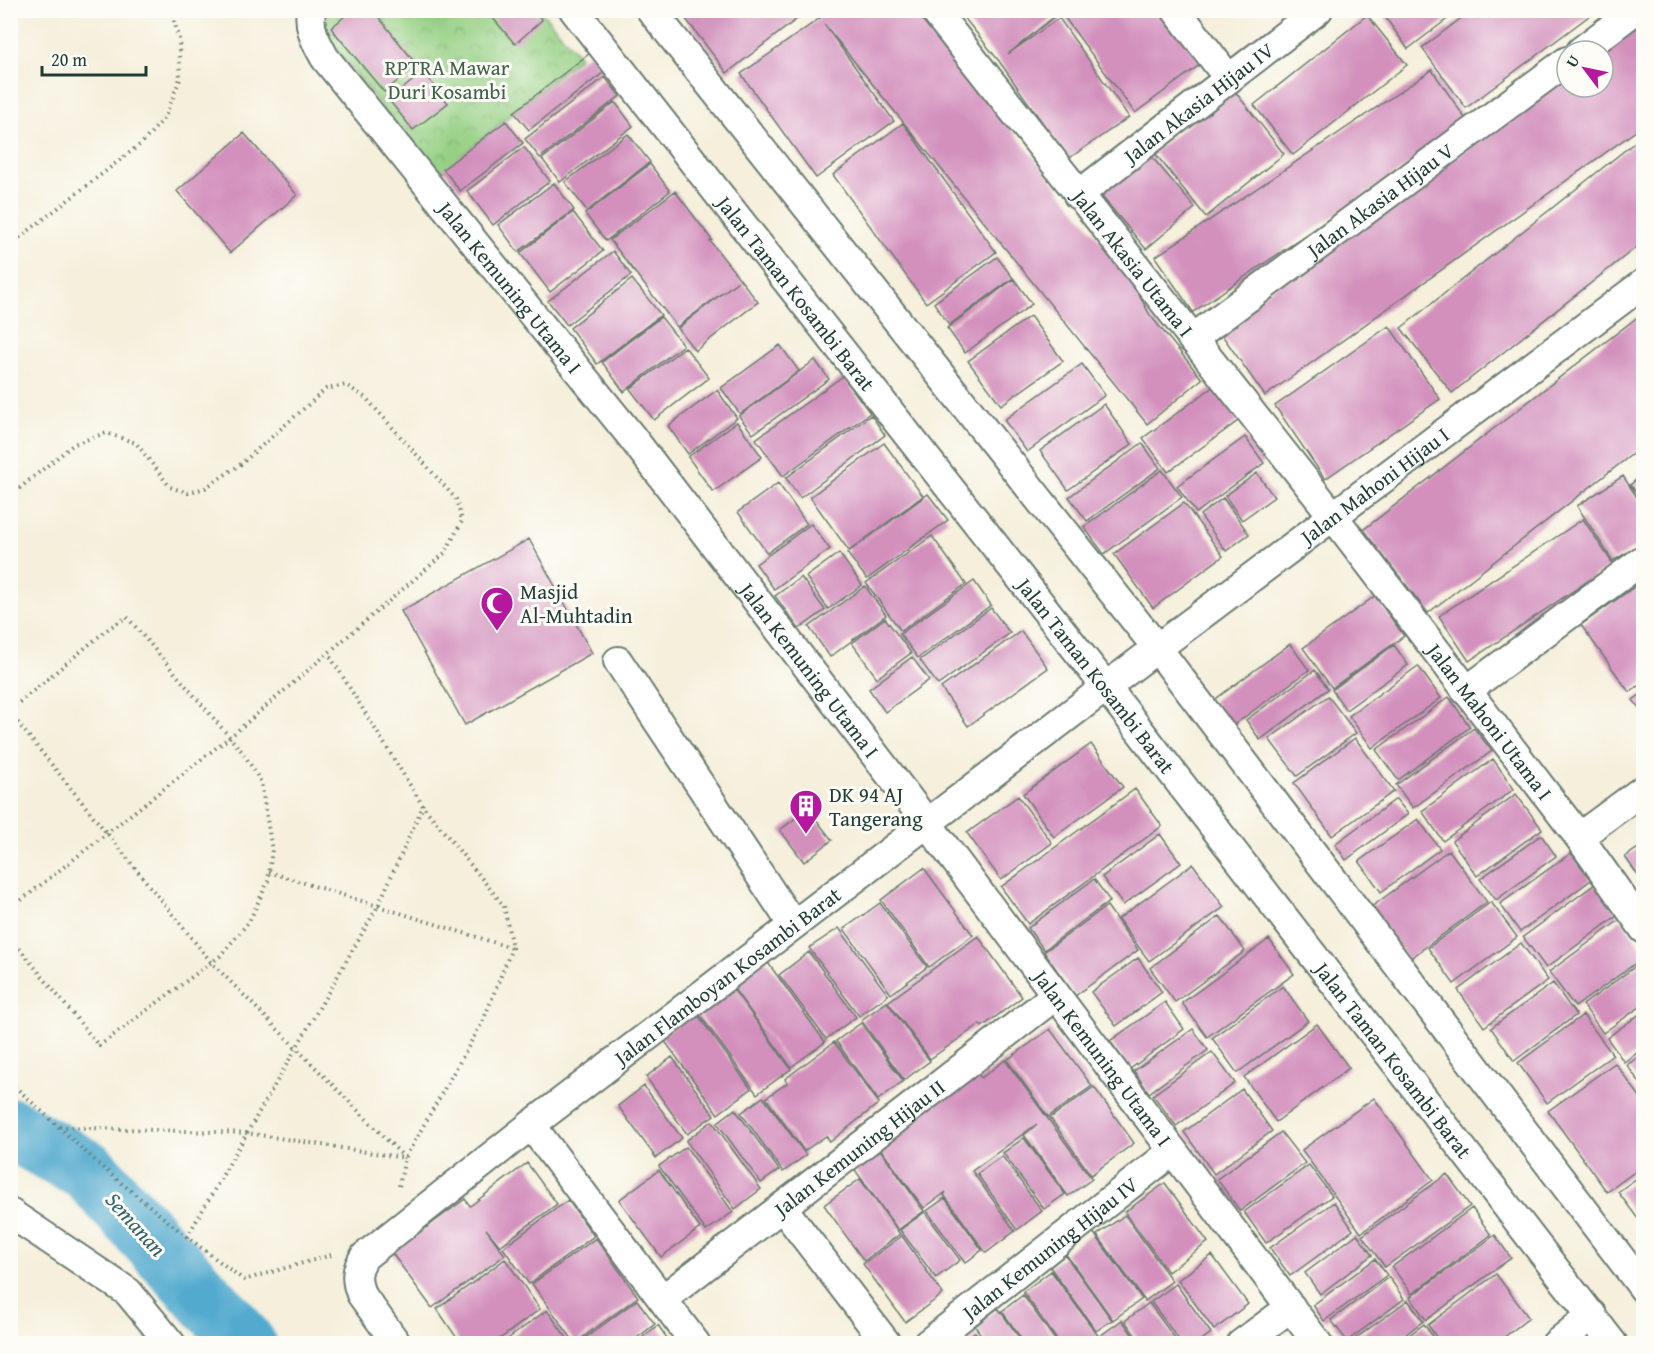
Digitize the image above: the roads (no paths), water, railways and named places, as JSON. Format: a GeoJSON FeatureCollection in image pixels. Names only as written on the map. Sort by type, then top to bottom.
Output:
{"type":"FeatureCollection","features":[{"type":"Feature","properties":{"kind":"street","name":"Jalan Taman Kosambi Barat"},"geometry":{"type":"LineString","coordinates":[[574,10],[1108,685],[1613,1344]]}},
{"type":"Feature","properties":{"kind":"street"},"geometry":{"type":"LineString","coordinates":[[651,10],[1154,650],[1642,1282]]}},
{"type":"Feature","properties":{"kind":"street","name":"Jalan Akasia Utama I"},"geometry":{"type":"LineString","coordinates":[[934,10],[1333,516]]}},
{"type":"Feature","properties":{"kind":"street"},"geometry":{"type":"LineString","coordinates":[[1176,10],[1229,79]]}},
{"type":"Feature","properties":{"kind":"street","name":"Jalan Akasia Hijau IV"},"geometry":{"type":"LineString","coordinates":[[1078,195],[1318,10]]}},
{"type":"Feature","properties":{"kind":"street"},"geometry":{"type":"LineString","coordinates":[[1597,39],[1635,10]]}},
{"type":"Feature","properties":{"kind":"street","name":"Jalan Kemuning Utama I"},"geometry":{"type":"LineString","coordinates":[[311,23],[325,58],[631,436],[927,823],[1318,1344]]}},
{"type":"Feature","properties":{"kind":"street","name":"Jalan Akasia Hijau V"},"geometry":{"type":"LineString","coordinates":[[1192,339],[1555,70]]}},
{"type":"Feature","properties":{"kind":"street","name":"Jalan Mahoni Hijau I"},"geometry":{"type":"LineString","coordinates":[[1108,685],[1644,283]]}},
{"type":"Feature","properties":{"kind":"street","name":"Jalan Mahoni Utama I"},"geometry":{"type":"LineString","coordinates":[[1333,516],[1579,837],[1644,929]]}},
{"type":"Feature","properties":{"kind":"street"},"geometry":{"type":"LineString","coordinates":[[1466,691],[1644,559]]}},
{"type":"Feature","properties":{"kind":"street"},"geometry":{"type":"LineString","coordinates":[[618,662],[793,925]]}},
{"type":"Feature","properties":{"kind":"street","name":"Jalan Flamboyan Kosambi Barat"},"geometry":{"type":"LineString","coordinates":[[397,1344],[357,1285],[359,1265],[366,1256],[531,1125],[1108,685]]}},
{"type":"Feature","properties":{"kind":"street"},"geometry":{"type":"LineString","coordinates":[[1579,837],[1644,789]]}},
{"type":"Feature","properties":{"kind":"street","name":"Jalan Kemuning Hijau II"},"geometry":{"type":"LineString","coordinates":[[663,1299],[1056,995]]}},
{"type":"Feature","properties":{"kind":"street"},"geometry":{"type":"LineString","coordinates":[[531,1125],[696,1344]]}},
{"type":"Feature","properties":{"kind":"street","name":"Jalan Kemuning Hijau IV"},"geometry":{"type":"LineString","coordinates":[[927,1344],[1173,1151]]}},
{"type":"Feature","properties":{"kind":"street"},"geometry":{"type":"LineString","coordinates":[[782,1207],[887,1344]]}},
{"type":"Feature","properties":{"kind":"street"},"geometry":{"type":"LineString","coordinates":[[10,1213],[128,1292],[171,1344]]}},
{"type":"Feature","properties":{"kind":"street"},"geometry":{"type":"LineString","coordinates":[[1241,1344],[1291,1307]]}},
{"type":"Feature","properties":{"kind":"street"},"geometry":{"type":"LineString","coordinates":[[1556,1344],[1592,1315]]}},
{"type":"Feature","properties":{"kind":"waterway","name":"Semanan"},"geometry":{"type":"LineString","coordinates":[[10,1128],[88,1171],[245,1344]]}},
{"type":"Feature","properties":{"kind":"place","name":"Masjid Al-Muhtadin"},"geometry":{"type":"Point","coordinates":[497,632]}},
{"type":"Feature","properties":{"kind":"place","name":"DK 94 AJ Tangerang"},"geometry":{"type":"Point","coordinates":[806,835]}},
{"type":"Feature","properties":{"kind":"park label","name":"RPTRA Mawar Duri Kosambi"},"geometry":{"type":"Point","coordinates":[447,79]}}]}
